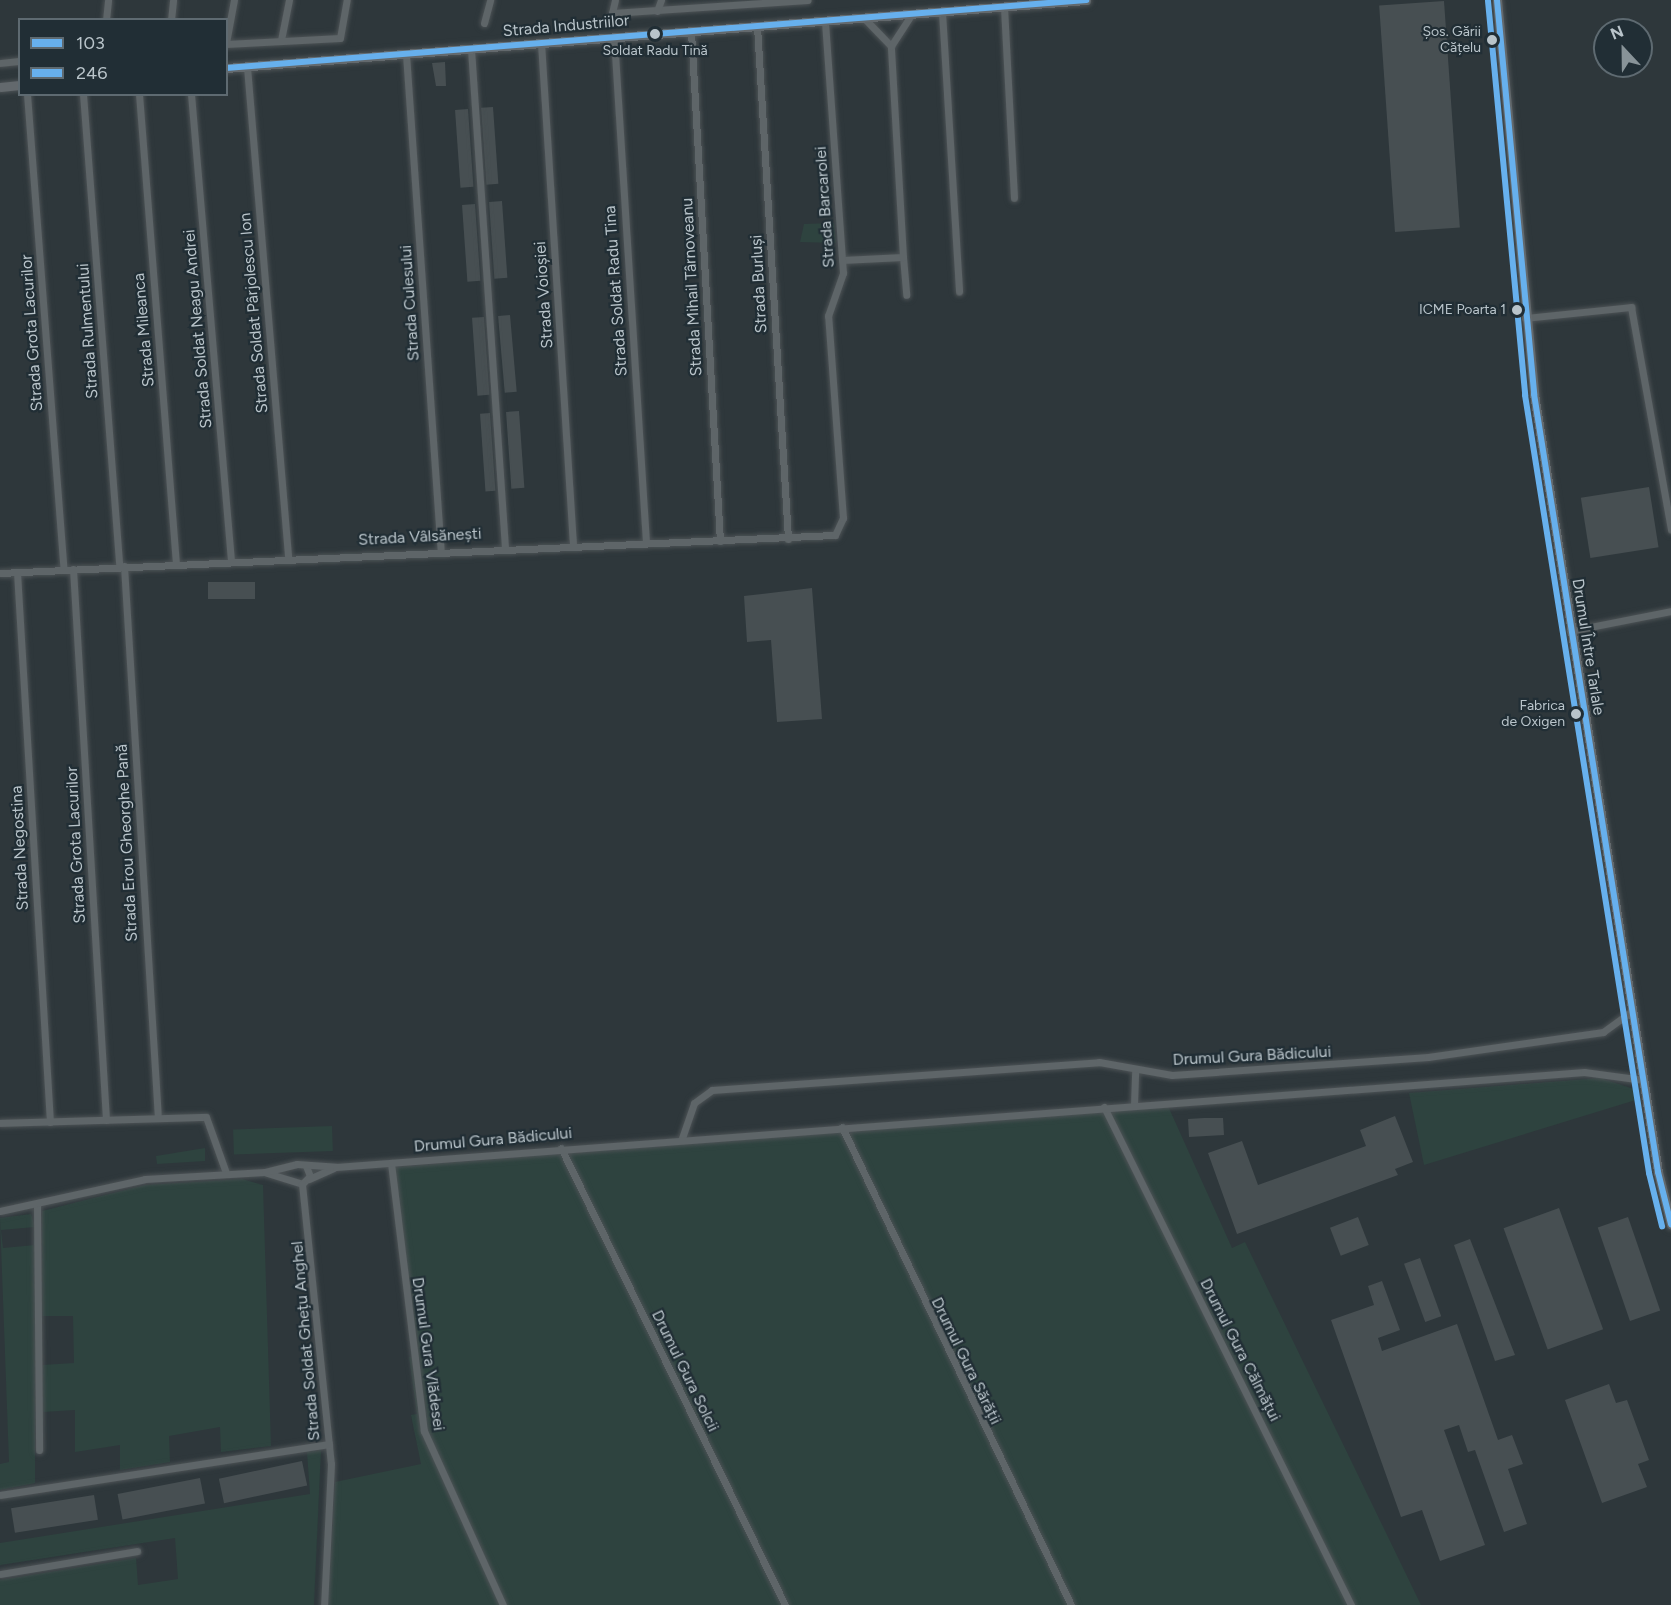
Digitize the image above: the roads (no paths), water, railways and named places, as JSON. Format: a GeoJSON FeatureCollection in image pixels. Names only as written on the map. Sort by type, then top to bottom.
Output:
{"type":"FeatureCollection","features":[{"type":"Feature","properties":{"kind":"main road","name":"Strada Industriilor"},"geometry":{"type":"LineString","coordinates":[[228,69],[1086,0]]}},
{"type":"Feature","properties":{"kind":"main road","name":"Drumul Între Tarlale"},"geometry":{"type":"LineString","coordinates":[[1497,0],[1525,318],[1570,631],[1643,1080],[1671,1224]]}},
{"type":"Feature","properties":{"kind":"main road"},"geometry":{"type":"LineString","coordinates":[[0,87],[18,85]]}},
{"type":"Feature","properties":{"kind":"street"},"geometry":{"type":"LineString","coordinates":[[106,18],[108,0]]}},
{"type":"Feature","properties":{"kind":"street"},"geometry":{"type":"LineString","coordinates":[[171,18],[173,0]]}},
{"type":"Feature","properties":{"kind":"street"},"geometry":{"type":"LineString","coordinates":[[228,33],[234,0]]}},
{"type":"Feature","properties":{"kind":"street"},"geometry":{"type":"LineString","coordinates":[[282,40],[290,0]]}},
{"type":"Feature","properties":{"kind":"street"},"geometry":{"type":"LineString","coordinates":[[228,44],[340,38],[347,0]]}},
{"type":"Feature","properties":{"kind":"street"},"geometry":{"type":"LineString","coordinates":[[484,23],[490,0]]}},
{"type":"Feature","properties":{"kind":"street","name":"Strada Industriilor"},"geometry":{"type":"LineString","coordinates":[[615,0],[612,13],[657,11]]}},
{"type":"Feature","properties":{"kind":"street"},"geometry":{"type":"LineString","coordinates":[[661,0],[657,11],[742,2],[808,0]]}},
{"type":"Feature","properties":{"kind":"street"},"geometry":{"type":"LineString","coordinates":[[1004,7],[1014,198]]}},
{"type":"Feature","properties":{"kind":"street"},"geometry":{"type":"LineString","coordinates":[[942,12],[959,291]]}},
{"type":"Feature","properties":{"kind":"street"},"geometry":{"type":"LineString","coordinates":[[906,295],[891,46],[912,14]]}},
{"type":"Feature","properties":{"kind":"street"},"geometry":{"type":"LineString","coordinates":[[864,18],[891,46]]}},
{"type":"Feature","properties":{"kind":"street","name":"Strada Barcarolei"},"geometry":{"type":"LineString","coordinates":[[825,21],[842,261],[841,286],[828,316],[840,531]]}},
{"type":"Feature","properties":{"kind":"street","name":"Strada Burluși"},"geometry":{"type":"LineString","coordinates":[[758,26],[788,539]]}},
{"type":"Feature","properties":{"kind":"street","name":"Strada Mihail Târnoveanu"},"geometry":{"type":"LineString","coordinates":[[691,32],[720,541]]}},
{"type":"Feature","properties":{"kind":"street","name":"Strada Soldat Radu Tina"},"geometry":{"type":"LineString","coordinates":[[614,38],[646,542]]}},
{"type":"Feature","properties":{"kind":"street","name":"Strada Voioșiei"},"geometry":{"type":"LineString","coordinates":[[541,44],[573,544]]}},
{"type":"Feature","properties":{"kind":"street"},"geometry":{"type":"LineString","coordinates":[[471,49],[505,547]]}},
{"type":"Feature","properties":{"kind":"street","name":"Strada Culesului"},"geometry":{"type":"LineString","coordinates":[[406,54],[441,549]]}},
{"type":"Feature","properties":{"kind":"street"},"geometry":{"type":"LineString","coordinates":[[0,63],[18,61]]}},
{"type":"Feature","properties":{"kind":"street","name":"Strada Soldat Pârjolescu Ion"},"geometry":{"type":"LineString","coordinates":[[247,67],[288,557]]}},
{"type":"Feature","properties":{"kind":"street","name":"Strada Grota Lacurilor"},"geometry":{"type":"LineString","coordinates":[[27,96],[64,570]]}},
{"type":"Feature","properties":{"kind":"street","name":"Strada Rulmentului"},"geometry":{"type":"LineString","coordinates":[[83,96],[122,566]]}},
{"type":"Feature","properties":{"kind":"street","name":"Strada Mileanca"},"geometry":{"type":"LineString","coordinates":[[139,96],[176,563]]}},
{"type":"Feature","properties":{"kind":"street","name":"Strada Soldat Neagu Andrei"},"geometry":{"type":"LineString","coordinates":[[191,96],[231,560]]}},
{"type":"Feature","properties":{"kind":"street"},"geometry":{"type":"LineString","coordinates":[[842,261],[903,257]]}},
{"type":"Feature","properties":{"kind":"street"},"geometry":{"type":"LineString","coordinates":[[1525,318],[1631,307],[1671,529]]}},
{"type":"Feature","properties":{"kind":"street","name":"Strada Vâlsănești"},"geometry":{"type":"LineString","coordinates":[[0,573],[441,549],[823,538],[840,531]]}},
{"type":"Feature","properties":{"kind":"street","name":"Strada Erou Gheorghe Pană"},"geometry":{"type":"LineString","coordinates":[[122,566],[158,1118]]}},
{"type":"Feature","properties":{"kind":"street","name":"Strada Grota Lacurilor"},"geometry":{"type":"LineString","coordinates":[[73,569],[106,1120]]}},
{"type":"Feature","properties":{"kind":"street","name":"Strada Negostina"},"geometry":{"type":"LineString","coordinates":[[17,572],[50,1122]]}},
{"type":"Feature","properties":{"kind":"street"},"geometry":{"type":"LineString","coordinates":[[1570,631],[1671,611]]}},
{"type":"Feature","properties":{"kind":"street","name":"Drumul Gura Bădicului"},"geometry":{"type":"LineString","coordinates":[[682,1138],[694,1102],[712,1090],[1099,1062],[1172,1075],[1428,1057],[1603,1032],[1632,1011]]}},
{"type":"Feature","properties":{"kind":"street"},"geometry":{"type":"LineString","coordinates":[[1134,1105],[1135,1069]]}},
{"type":"Feature","properties":{"kind":"street","name":"Drumul Gura Bădicului"},"geometry":{"type":"LineString","coordinates":[[292,1167],[391,1163],[682,1138],[1584,1072],[1643,1080]]}},
{"type":"Feature","properties":{"kind":"street","name":"Drumul Gura Călmățui"},"geometry":{"type":"LineString","coordinates":[[1104,1107],[1351,1605]]}},
{"type":"Feature","properties":{"kind":"street"},"geometry":{"type":"LineString","coordinates":[[0,1123],[208,1118],[226,1173]]}},
{"type":"Feature","properties":{"kind":"street","name":"Drumul Gura Sărății"},"geometry":{"type":"LineString","coordinates":[[842,1126],[1071,1605]]}},
{"type":"Feature","properties":{"kind":"street","name":"Drumul Gura Solcii"},"geometry":{"type":"LineString","coordinates":[[561,1148],[785,1605]]}},
{"type":"Feature","properties":{"kind":"street","name":"Drumul Gura Vlădesei"},"geometry":{"type":"LineString","coordinates":[[391,1163],[422,1423],[503,1605]]}},
{"type":"Feature","properties":{"kind":"street"},"geometry":{"type":"LineString","coordinates":[[306,1166],[309,1179]]}},
{"type":"Feature","properties":{"kind":"street"},"geometry":{"type":"LineString","coordinates":[[0,1211],[37,1205],[145,1179],[265,1172],[292,1167],[291,1180]]}},
{"type":"Feature","properties":{"kind":"street"},"geometry":{"type":"LineString","coordinates":[[265,1172],[302,1184],[336,1167]]}},
{"type":"Feature","properties":{"kind":"street","name":"Strada Soldat Ghețu Anghel"},"geometry":{"type":"LineString","coordinates":[[302,1184],[329,1444],[330,1496],[324,1605]]}},
{"type":"Feature","properties":{"kind":"street"},"geometry":{"type":"LineString","coordinates":[[37,1205],[39,1450]]}},
{"type":"Feature","properties":{"kind":"street"},"geometry":{"type":"LineString","coordinates":[[0,1495],[329,1444]]}},
{"type":"Feature","properties":{"kind":"street"},"geometry":{"type":"LineString","coordinates":[[0,1574],[137,1551]]}},
{"type":"Feature","properties":{"kind":"place","name":"Soldat Radu Tină"},"geometry":{"type":"Point","coordinates":[655,34]}},
{"type":"Feature","properties":{"kind":"place","name":"Șos. Gării Cățelu"},"geometry":{"type":"Point","coordinates":[1492,40]}},
{"type":"Feature","properties":{"kind":"place","name":"ICME Poarta 1"},"geometry":{"type":"Point","coordinates":[1517,310]}},
{"type":"Feature","properties":{"kind":"place","name":"Fabrica de Oxigen"},"geometry":{"type":"Point","coordinates":[1576,714]}}]}
